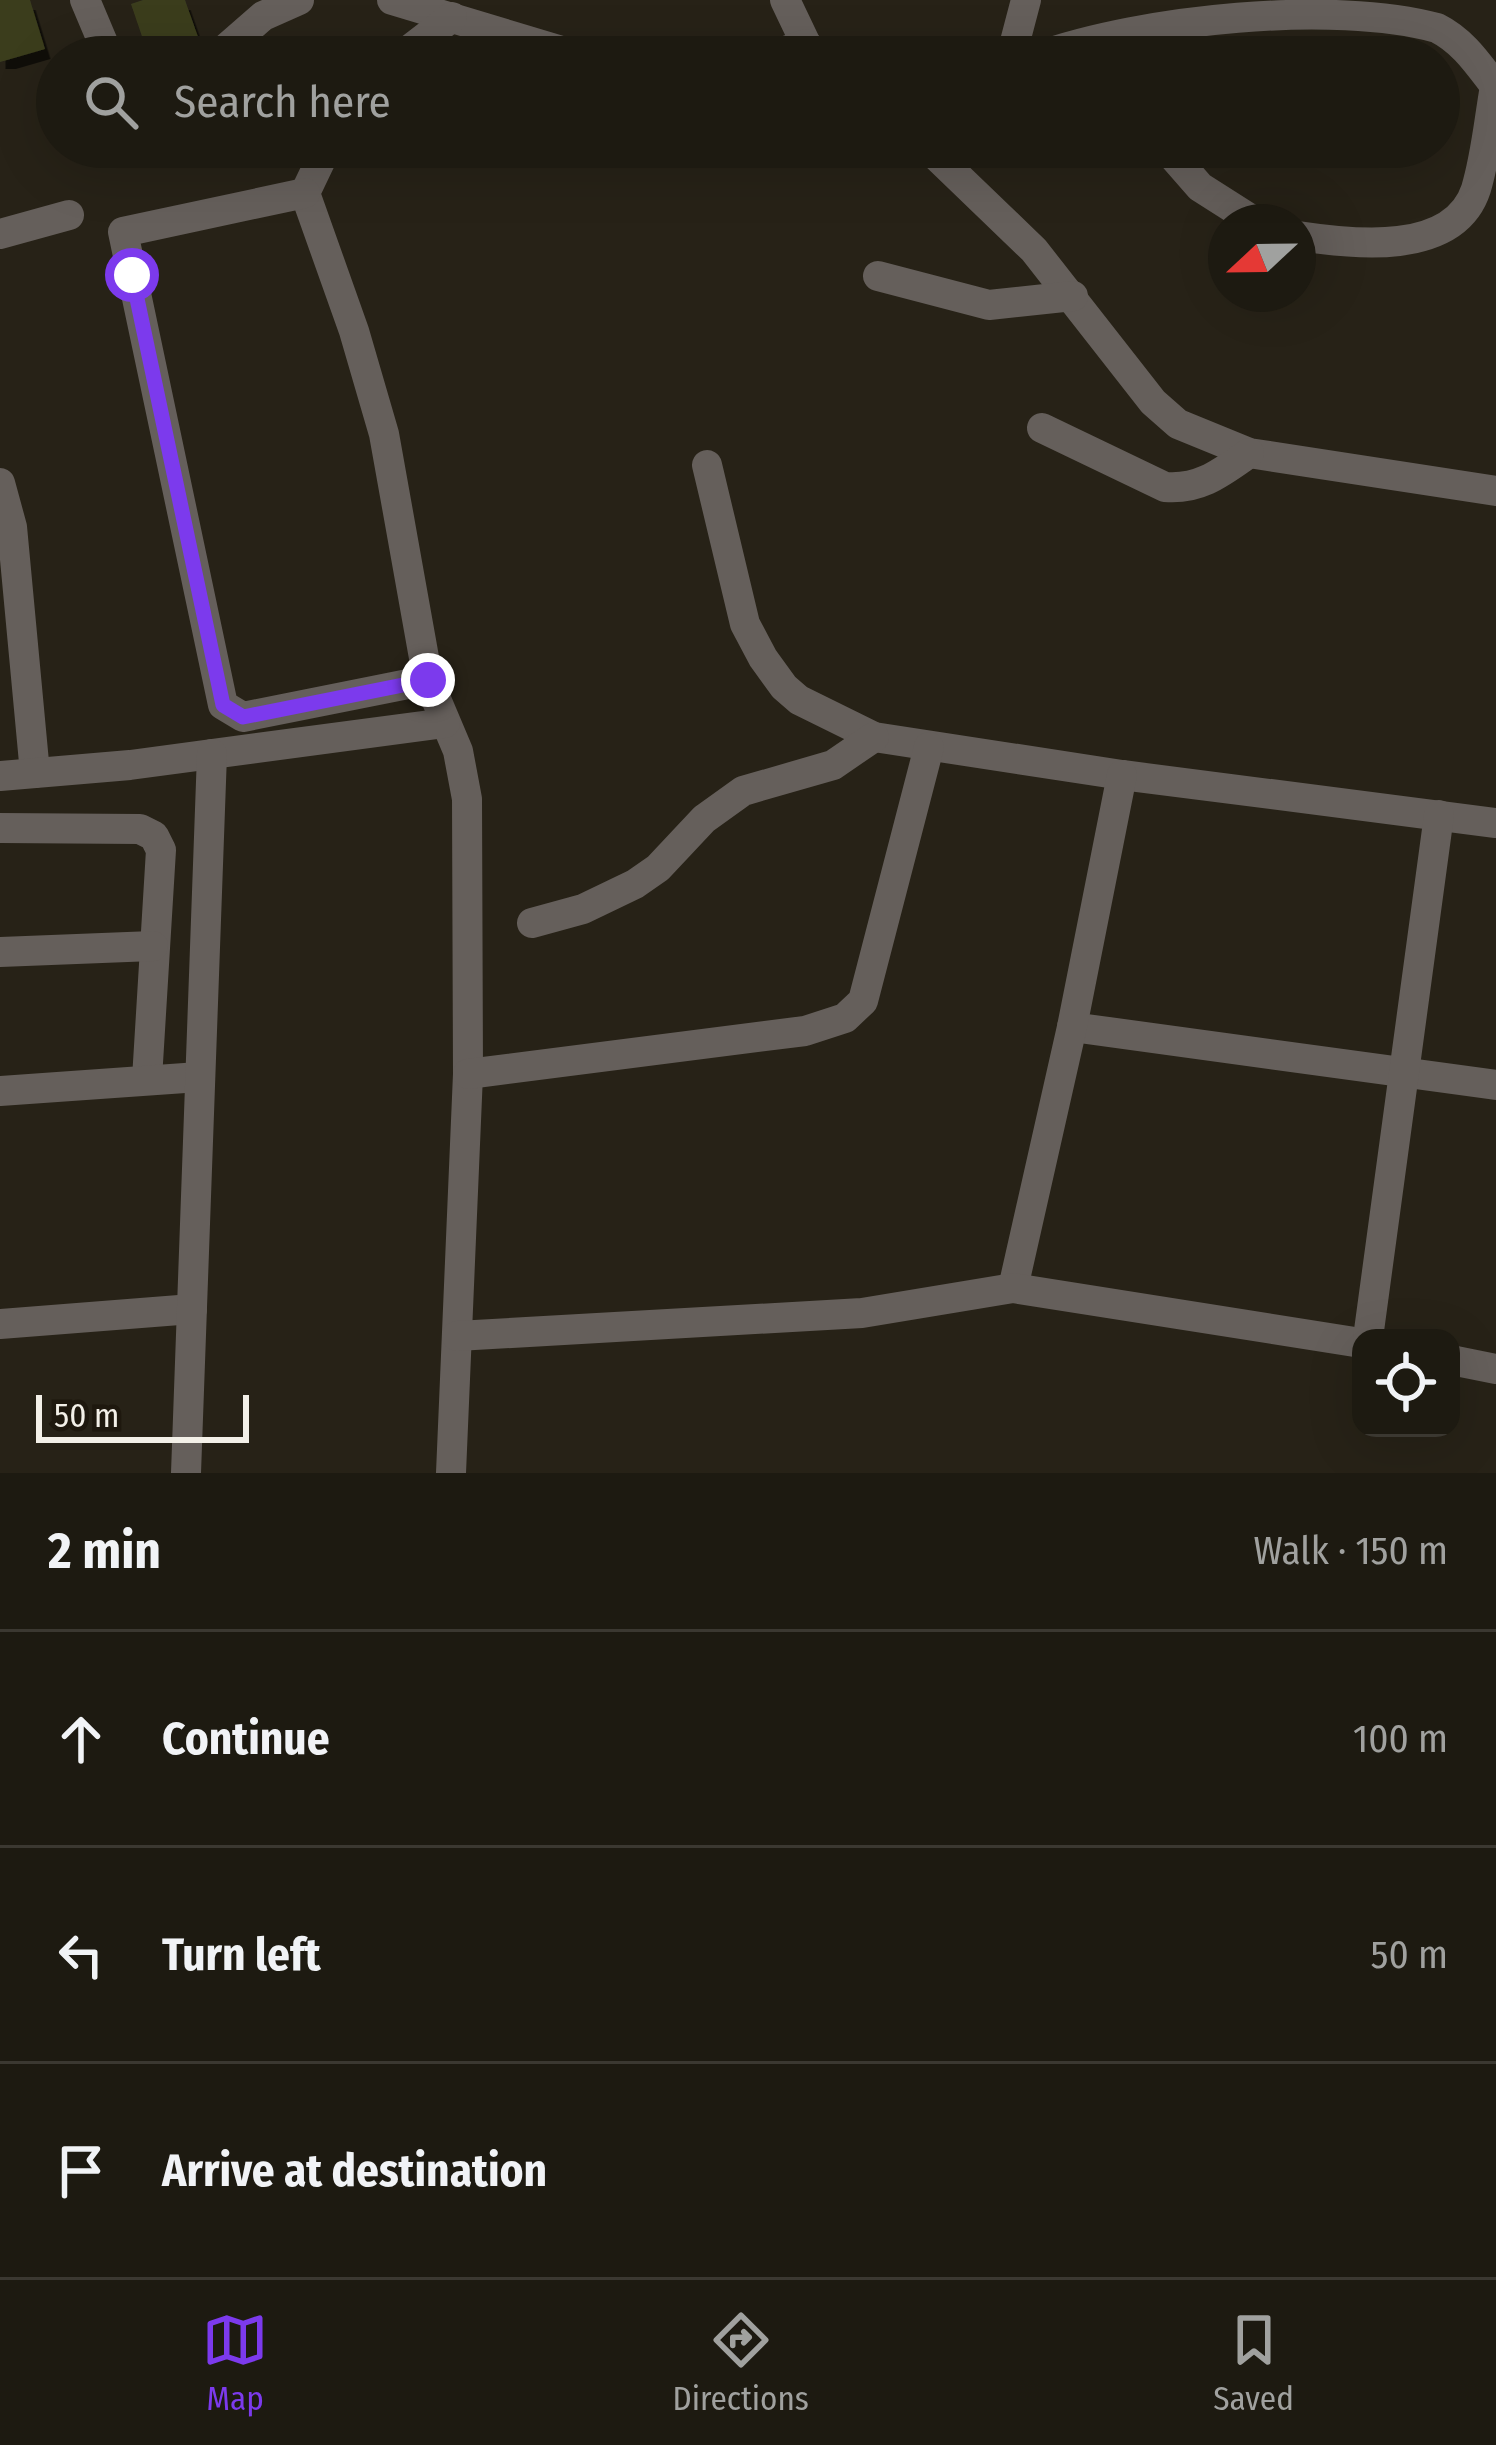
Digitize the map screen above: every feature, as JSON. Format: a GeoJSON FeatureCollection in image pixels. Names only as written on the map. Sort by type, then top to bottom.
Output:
{"type":"FeatureCollection","features":[{"type":"Feature","properties":{"kind":"street"},"geometry":{"type":"LineString","coordinates":[[85,0],[100,36]]}},
{"type":"Feature","properties":{"kind":"street"},"geometry":{"type":"LineString","coordinates":[[240,36],[262,16],[299,0]]}},
{"type":"Feature","properties":{"kind":"street"},"geometry":{"type":"LineString","coordinates":[[392,0],[514,36]]}},
{"type":"Feature","properties":{"kind":"street"},"geometry":{"type":"LineString","coordinates":[[785,0],[804,36]]}},
{"type":"Feature","properties":{"kind":"street"},"geometry":{"type":"LineString","coordinates":[[1016,36],[1025,0]]}},
{"type":"Feature","properties":{"kind":"street"},"geometry":{"type":"LineString","coordinates":[[1122,36],[1264,4],[1356,3],[1395,11],[1450,36]]}},
{"type":"Feature","properties":{"kind":"street"},"geometry":{"type":"LineString","coordinates":[[427,36],[452,17]]}},
{"type":"Feature","properties":{"kind":"street"},"geometry":{"type":"LineString","coordinates":[[1316,239],[1384,244],[1440,228],[1475,193],[1496,86],[1460,43]]}},
{"type":"Feature","properties":{"kind":"street"},"geometry":{"type":"LineString","coordinates":[[317,168],[305,193],[385,434],[428,680],[458,752],[467,799],[467,1075],[451,1473]]}},
{"type":"Feature","properties":{"kind":"street"},"geometry":{"type":"LineString","coordinates":[[949,168],[1034,250],[1154,402],[1178,424],[1249,453],[1496,491]]}},
{"type":"Feature","properties":{"kind":"street"},"geometry":{"type":"LineString","coordinates":[[1183,168],[1200,188],[1226,204]]}},
{"type":"Feature","properties":{"kind":"street"},"geometry":{"type":"LineString","coordinates":[[305,193],[123,232],[223,705],[243,717],[428,680]]}},
{"type":"Feature","properties":{"kind":"street"},"geometry":{"type":"LineString","coordinates":[[0,234],[68,215]]}},
{"type":"Feature","properties":{"kind":"street"},"geometry":{"type":"LineString","coordinates":[[878,275],[989,305],[1073,296]]}},
{"type":"Feature","properties":{"kind":"street"},"geometry":{"type":"LineString","coordinates":[[1042,428],[1165,487],[1184,489],[1212,479],[1249,453]]}},
{"type":"Feature","properties":{"kind":"street"},"geometry":{"type":"LineString","coordinates":[[707,465],[740,603],[763,658],[799,700],[874,737],[1122,775],[1496,823]]}},
{"type":"Feature","properties":{"kind":"street"},"geometry":{"type":"LineString","coordinates":[[0,484],[12,527],[35,773]]}},
{"type":"Feature","properties":{"kind":"street"},"geometry":{"type":"LineString","coordinates":[[0,776],[445,723]]}},
{"type":"Feature","properties":{"kind":"street"},"geometry":{"type":"LineString","coordinates":[[532,923],[584,909],[635,884],[658,868],[721,804],[743,791],[833,765],[874,737]]}},
{"type":"Feature","properties":{"kind":"street"},"geometry":{"type":"LineString","coordinates":[[467,1075],[805,1031],[845,1018],[863,1001],[929,747]]}},
{"type":"Feature","properties":{"kind":"street"},"geometry":{"type":"LineString","coordinates":[[186,1473],[212,754]]}},
{"type":"Feature","properties":{"kind":"street"},"geometry":{"type":"LineString","coordinates":[[1013,1288],[1122,775]]}},
{"type":"Feature","properties":{"kind":"street"},"geometry":{"type":"LineString","coordinates":[[1367,1329],[1439,815]]}},
{"type":"Feature","properties":{"kind":"street"},"geometry":{"type":"LineString","coordinates":[[0,828],[140,829],[154,836],[160,850],[147,1079]]}},
{"type":"Feature","properties":{"kind":"street"},"geometry":{"type":"LineString","coordinates":[[0,952],[152,946]]}},
{"type":"Feature","properties":{"kind":"street"},"geometry":{"type":"LineString","coordinates":[[1072,1027],[1496,1085]]}},
{"type":"Feature","properties":{"kind":"street"},"geometry":{"type":"LineString","coordinates":[[0,1091],[199,1077]]}},
{"type":"Feature","properties":{"kind":"street"},"geometry":{"type":"LineString","coordinates":[[457,1336],[862,1313],[1013,1288],[1352,1338]]}},
{"type":"Feature","properties":{"kind":"street"},"geometry":{"type":"LineString","coordinates":[[0,1324],[192,1310]]}},
{"type":"Feature","properties":{"kind":"street"},"geometry":{"type":"LineString","coordinates":[[1460,1362],[1496,1369]]}},
{"type":"Feature","properties":{"kind":"building"},"geometry":{"type":"Polygon","coordinates":[[[0,0],[30,0],[41,36],[36,36],[36,52],[0,62],[0,0]]]}},
{"type":"Feature","properties":{"kind":"building"},"geometry":{"type":"Polygon","coordinates":[[[185,0],[198,36],[142,36],[131,4],[185,0]]]}},
{"type":"Feature","properties":{"kind":"route"},"geometry":{"type":"LineString","coordinates":[[132,275],[223,705],[243,717],[428,680]]}}]}
